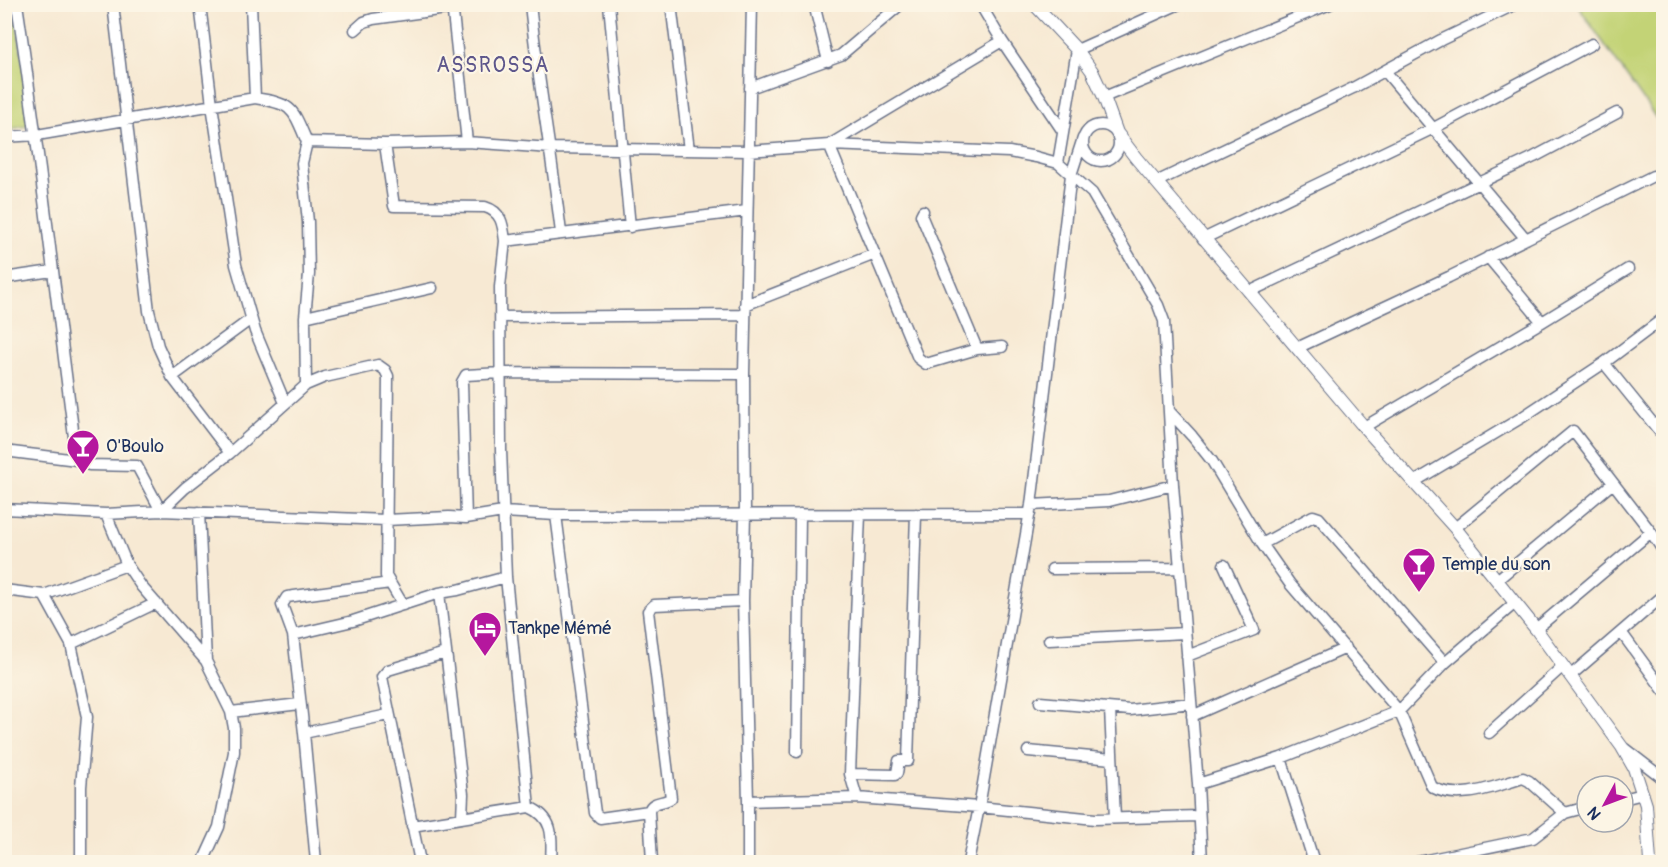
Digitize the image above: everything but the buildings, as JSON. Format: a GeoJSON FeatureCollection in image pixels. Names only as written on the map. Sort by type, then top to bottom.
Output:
{"type":"FeatureCollection","features":[{"type":"Feature","properties":{"kind":"main road"},"geometry":{"type":"LineString","coordinates":[[1034,4],[1077,50],[1092,70],[1116,133],[1364,427],[1455,528],[1536,629],[1622,747],[1634,768],[1643,794],[1648,824],[1650,862]]}},
{"type":"Feature","properties":{"kind":"street"},"geometry":{"type":"LineString","coordinates":[[17,4],[37,135],[77,460]]}},
{"type":"Feature","properties":{"kind":"street"},"geometry":{"type":"LineString","coordinates":[[113,4],[149,311],[158,346],[172,377],[230,453]]}},
{"type":"Feature","properties":{"kind":"street"},"geometry":{"type":"LineString","coordinates":[[200,4],[212,105],[236,266],[251,319],[285,403]]}},
{"type":"Feature","properties":{"kind":"street"},"geometry":{"type":"LineString","coordinates":[[251,4],[255,98]]}},
{"type":"Feature","properties":{"kind":"street"},"geometry":{"type":"LineString","coordinates":[[609,4],[630,226]]}},
{"type":"Feature","properties":{"kind":"street"},"geometry":{"type":"LineString","coordinates":[[671,4],[689,150]]}},
{"type":"Feature","properties":{"kind":"street"},"geometry":{"type":"LineString","coordinates":[[748,862],[743,600],[744,374],[752,4]]}},
{"type":"Feature","properties":{"kind":"street"},"geometry":{"type":"LineString","coordinates":[[814,4],[828,61]]}},
{"type":"Feature","properties":{"kind":"street"},"geometry":{"type":"LineString","coordinates":[[750,88],[828,61],[852,48],[901,4]]}},
{"type":"Feature","properties":{"kind":"street"},"geometry":{"type":"LineString","coordinates":[[980,4],[1062,130]]}},
{"type":"Feature","properties":{"kind":"street"},"geometry":{"type":"LineString","coordinates":[[1058,163],[1077,50],[1179,4]]}},
{"type":"Feature","properties":{"kind":"street"},"geometry":{"type":"LineString","coordinates":[[1104,97],[1330,4]]}},
{"type":"Feature","properties":{"kind":"street"},"geometry":{"type":"LineString","coordinates":[[1156,182],[1385,71],[1441,40],[1516,4]]}},
{"type":"Feature","properties":{"kind":"street"},"geometry":{"type":"LineString","coordinates":[[531,5],[538,77],[551,148],[561,233]]}},
{"type":"Feature","properties":{"kind":"street"},"geometry":{"type":"LineString","coordinates":[[355,30],[364,22],[373,19],[453,6],[467,142]]}},
{"type":"Feature","properties":{"kind":"street"},"geometry":{"type":"LineString","coordinates":[[830,145],[1002,41]]}},
{"type":"Feature","properties":{"kind":"street"},"geometry":{"type":"LineString","coordinates":[[1203,238],[1434,128],[1592,44]]}},
{"type":"Feature","properties":{"kind":"street"},"geometry":{"type":"LineString","coordinates":[[1385,71],[1526,238]]}},
{"type":"Feature","properties":{"kind":"street"},"geometry":{"type":"LineString","coordinates":[[4,138],[37,135],[255,98],[282,102],[295,116],[307,142],[302,163],[308,222],[309,274],[305,317],[306,385]]}},
{"type":"Feature","properties":{"kind":"street"},"geometry":{"type":"LineString","coordinates":[[1249,292],[1534,157],[1617,113]]}},
{"type":"Feature","properties":{"kind":"street"},"geometry":{"type":"LineString","coordinates":[[969,862],[1031,510],[1071,175],[1083,138],[1088,130],[1096,126],[1109,127],[1116,133],[1118,143],[1116,152],[1105,160],[1096,160],[1088,155],[1083,147],[1083,138]]}},
{"type":"Feature","properties":{"kind":"street"},"geometry":{"type":"LineString","coordinates":[[307,142],[385,144],[467,142],[551,148],[749,151],[830,145],[1008,152],[1058,163],[1092,193],[1158,305],[1164,321],[1173,484],[1198,784],[1202,862]]}},
{"type":"Feature","properties":{"kind":"street"},"geometry":{"type":"LineString","coordinates":[[385,144],[394,206],[485,207],[497,213],[502,222],[505,240],[500,287],[503,512],[506,577],[529,807]]}},
{"type":"Feature","properties":{"kind":"street"},"geometry":{"type":"LineString","coordinates":[[830,145],[922,363],[926,364],[977,350],[1002,347]]}},
{"type":"Feature","properties":{"kind":"street"},"geometry":{"type":"LineString","coordinates":[[1297,348],[1653,176]]}},
{"type":"Feature","properties":{"kind":"street"},"geometry":{"type":"LineString","coordinates":[[505,240],[747,211]]}},
{"type":"Feature","properties":{"kind":"street"},"geometry":{"type":"LineString","coordinates":[[923,211],[921,215],[977,350]]}},
{"type":"Feature","properties":{"kind":"street"},"geometry":{"type":"LineString","coordinates":[[501,317],[745,310],[875,254]]}},
{"type":"Feature","properties":{"kind":"street"},"geometry":{"type":"LineString","coordinates":[[1488,257],[1542,322]]}},
{"type":"Feature","properties":{"kind":"street"},"geometry":{"type":"LineString","coordinates":[[1364,427],[1628,269]]}},
{"type":"Feature","properties":{"kind":"street"},"geometry":{"type":"LineString","coordinates":[[4,278],[52,271]]}},
{"type":"Feature","properties":{"kind":"street"},"geometry":{"type":"LineString","coordinates":[[305,317],[432,288]]}},
{"type":"Feature","properties":{"kind":"street"},"geometry":{"type":"LineString","coordinates":[[172,377],[251,319]]}},
{"type":"Feature","properties":{"kind":"street"},"geometry":{"type":"LineString","coordinates":[[1414,482],[1521,418],[1662,323]]}},
{"type":"Feature","properties":{"kind":"street"},"geometry":{"type":"LineString","coordinates":[[1605,363],[1664,437]]}},
{"type":"Feature","properties":{"kind":"street"},"geometry":{"type":"LineString","coordinates":[[160,510],[230,453],[306,385],[325,376],[378,365],[385,370],[388,376],[386,576],[403,605]]}},
{"type":"Feature","properties":{"kind":"street"},"geometry":{"type":"LineString","coordinates":[[465,518],[462,382],[466,375],[501,373],[744,374]]}},
{"type":"Feature","properties":{"kind":"street"},"geometry":{"type":"LineString","coordinates":[[1169,411],[1212,461],[1262,544],[1290,584],[1399,711],[1432,787],[1443,793],[1472,792],[1523,778],[1565,813]]}},
{"type":"Feature","properties":{"kind":"street"},"geometry":{"type":"LineString","coordinates":[[1455,528],[1573,431],[1664,552]]}},
{"type":"Feature","properties":{"kind":"street"},"geometry":{"type":"LineString","coordinates":[[4,451],[77,460],[89,465],[137,466],[160,510]]}},
{"type":"Feature","properties":{"kind":"street"},"geometry":{"type":"LineString","coordinates":[[1497,580],[1613,483]]}},
{"type":"Feature","properties":{"kind":"street"},"geometry":{"type":"LineString","coordinates":[[4,509],[106,514],[160,510],[386,520],[465,518],[503,512],[555,515],[916,514],[1031,510],[1109,501],[1173,484]]}},
{"type":"Feature","properties":{"kind":"street"},"geometry":{"type":"LineString","coordinates":[[200,512],[206,661]]}},
{"type":"Feature","properties":{"kind":"street"},"geometry":{"type":"LineString","coordinates":[[106,514],[127,565],[206,661],[231,712],[234,752],[219,827],[203,862]]}},
{"type":"Feature","properties":{"kind":"street"},"geometry":{"type":"LineString","coordinates":[[797,752],[800,514]]}},
{"type":"Feature","properties":{"kind":"street"},"geometry":{"type":"LineString","coordinates":[[857,798],[850,774],[860,514]]}},
{"type":"Feature","properties":{"kind":"street"},"geometry":{"type":"LineString","coordinates":[[850,774],[895,775],[899,761],[908,761],[916,514]]}},
{"type":"Feature","properties":{"kind":"street"},"geometry":{"type":"LineString","coordinates":[[555,515],[596,813],[600,818],[649,811]]}},
{"type":"Feature","properties":{"kind":"street"},"geometry":{"type":"LineString","coordinates":[[1262,544],[1313,516],[1319,518],[1445,663]]}},
{"type":"Feature","properties":{"kind":"street"},"geometry":{"type":"LineString","coordinates":[[1536,629],[1651,532]]}},
{"type":"Feature","properties":{"kind":"street"},"geometry":{"type":"LineString","coordinates":[[4,590],[44,596],[127,565]]}},
{"type":"Feature","properties":{"kind":"street"},"geometry":{"type":"LineString","coordinates":[[1187,656],[1254,630],[1224,566]]}},
{"type":"Feature","properties":{"kind":"street"},"geometry":{"type":"LineString","coordinates":[[1052,569],[1180,568]]}},
{"type":"Feature","properties":{"kind":"street"},"geometry":{"type":"LineString","coordinates":[[293,635],[352,621],[438,593],[506,577]]}},
{"type":"Feature","properties":{"kind":"street"},"geometry":{"type":"LineString","coordinates":[[316,862],[293,635],[282,605],[287,597],[390,583]]}},
{"type":"Feature","properties":{"kind":"street"},"geometry":{"type":"LineString","coordinates":[[438,593],[460,770],[462,817]]}},
{"type":"Feature","properties":{"kind":"street"},"geometry":{"type":"LineString","coordinates":[[1489,733],[1566,671],[1621,632],[1664,595]]}},
{"type":"Feature","properties":{"kind":"street"},"geometry":{"type":"LineString","coordinates":[[44,596],[71,644],[87,717],[81,787],[81,862]]}},
{"type":"Feature","properties":{"kind":"street"},"geometry":{"type":"LineString","coordinates":[[652,862],[650,806],[671,798],[648,611],[654,605],[743,600]]}},
{"type":"Feature","properties":{"kind":"street"},"geometry":{"type":"LineString","coordinates":[[71,644],[156,603]]}},
{"type":"Feature","properties":{"kind":"street"},"geometry":{"type":"LineString","coordinates":[[1198,784],[1281,758],[1399,711],[1445,663],[1515,603]]}},
{"type":"Feature","properties":{"kind":"street"},"geometry":{"type":"LineString","coordinates":[[1621,632],[1664,691]]}},
{"type":"Feature","properties":{"kind":"street"},"geometry":{"type":"LineString","coordinates":[[1049,640],[1185,633]]}},
{"type":"Feature","properties":{"kind":"street"},"geometry":{"type":"LineString","coordinates":[[1192,716],[1346,648]]}},
{"type":"Feature","properties":{"kind":"street"},"geometry":{"type":"LineString","coordinates":[[420,862],[382,682],[388,670],[445,652]]}},
{"type":"Feature","properties":{"kind":"street"},"geometry":{"type":"LineString","coordinates":[[1040,702],[1139,710],[1191,703]]}},
{"type":"Feature","properties":{"kind":"street"},"geometry":{"type":"LineString","coordinates":[[231,712],[300,704]]}},
{"type":"Feature","properties":{"kind":"street"},"geometry":{"type":"LineString","coordinates":[[1110,709],[1115,818]]}},
{"type":"Feature","properties":{"kind":"street"},"geometry":{"type":"LineString","coordinates":[[304,734],[388,715]]}},
{"type":"Feature","properties":{"kind":"street"},"geometry":{"type":"LineString","coordinates":[[1622,747],[1661,774]]}},
{"type":"Feature","properties":{"kind":"street"},"geometry":{"type":"LineString","coordinates":[[1028,751],[1112,759]]}},
{"type":"Feature","properties":{"kind":"street"},"geometry":{"type":"LineString","coordinates":[[1281,758],[1314,862]]}},
{"type":"Feature","properties":{"kind":"street"},"geometry":{"type":"LineString","coordinates":[[1635,796],[1643,794]]}},
{"type":"Feature","properties":{"kind":"street"},"geometry":{"type":"LineString","coordinates":[[748,801],[857,798],[980,807],[1095,819],[1198,816]]}},
{"type":"Feature","properties":{"kind":"street"},"geometry":{"type":"LineString","coordinates":[[412,826],[529,807],[538,811],[549,825],[552,833],[551,862]]}},
{"type":"Feature","properties":{"kind":"street"},"geometry":{"type":"LineString","coordinates":[[1417,862],[1533,837],[1565,813],[1575,810]]}},
{"type":"Feature","properties":{"kind":"green space"},"geometry":{"type":"Polygon","coordinates":[[[5,5],[14,5],[33,125],[5,130],[5,5]]]}},
{"type":"Feature","properties":{"kind":"green space"},"geometry":{"type":"Polygon","coordinates":[[[1577,5],[1663,5],[1663,128],[1577,5]]]}},
{"type":"Feature","properties":{"kind":"place","name":"O'Boulo"},"geometry":{"type":"Point","coordinates":[83,475]}},
{"type":"Feature","properties":{"kind":"place","name":"Temple du son"},"geometry":{"type":"Point","coordinates":[1419,593]}},
{"type":"Feature","properties":{"kind":"place","name":"Tankpe Mémé"},"geometry":{"type":"Point","coordinates":[485,657]}},
{"type":"Feature","properties":{"kind":"district","name":"ASSROSSA"},"geometry":{"type":"Point","coordinates":[493,65]}}]}
